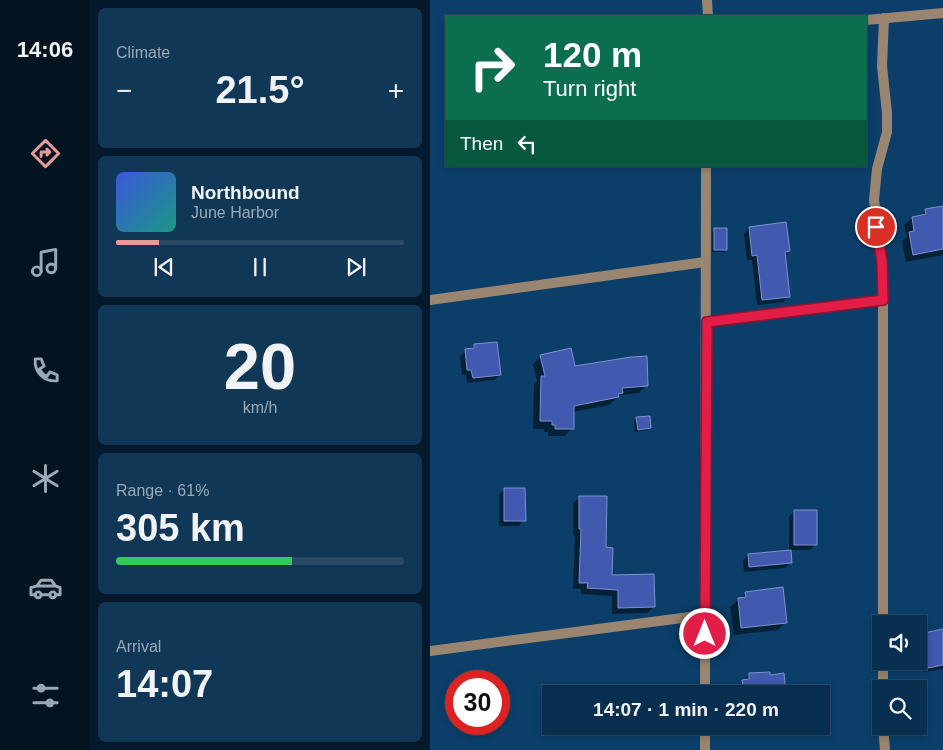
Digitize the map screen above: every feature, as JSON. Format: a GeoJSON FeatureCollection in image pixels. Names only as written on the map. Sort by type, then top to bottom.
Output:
{"type":"FeatureCollection","features":[{"type":"Feature","properties":{"kind":"street"},"geometry":{"type":"LineString","coordinates":[[708,0],[708,15]]}},
{"type":"Feature","properties":{"kind":"street"},"geometry":{"type":"LineString","coordinates":[[867,20],[943,12]]}},
{"type":"Feature","properties":{"kind":"street"},"geometry":{"type":"LineString","coordinates":[[883,615],[883,300],[882,261],[874,200],[877,169],[887,132],[882,66],[884,18]]}},
{"type":"Feature","properties":{"kind":"street"},"geometry":{"type":"LineString","coordinates":[[705,685],[706,167]]}},
{"type":"Feature","properties":{"kind":"street"},"geometry":{"type":"LineString","coordinates":[[430,300],[705,262]]}},
{"type":"Feature","properties":{"kind":"street"},"geometry":{"type":"LineString","coordinates":[[707,322],[883,300]]}},
{"type":"Feature","properties":{"kind":"street"},"geometry":{"type":"LineString","coordinates":[[430,651],[705,614]]}},
{"type":"Feature","properties":{"kind":"street"},"geometry":{"type":"LineString","coordinates":[[705,735],[706,750]]}},
{"type":"Feature","properties":{"kind":"street"},"geometry":{"type":"LineString","coordinates":[[884,735],[885,750]]}},
{"type":"Feature","properties":{"kind":"building"},"geometry":{"type":"Polygon","coordinates":[[[943,206],[943,249],[913,255],[909,232],[914,231],[912,217],[926,214],[925,209],[943,206]]]}},
{"type":"Feature","properties":{"kind":"building"},"geometry":{"type":"Polygon","coordinates":[[[786,222],[790,251],[785,252],[790,297],[762,300],[757,255],[752,256],[749,227],[786,222]]]}},
{"type":"Feature","properties":{"kind":"building"},"geometry":{"type":"Polygon","coordinates":[[[714,228],[727,228],[727,250],[714,250],[714,228]]]}},
{"type":"Feature","properties":{"kind":"building"},"geometry":{"type":"Polygon","coordinates":[[[497,342],[501,375],[473,378],[471,370],[467,370],[465,349],[474,348],[474,344],[497,342]]]}},
{"type":"Feature","properties":{"kind":"building"},"geometry":{"type":"Polygon","coordinates":[[[571,348],[575,366],[647,356],[648,386],[622,388],[623,393],[618,394],[619,397],[574,406],[574,429],[555,429],[552,421],[540,421],[541,376],[545,376],[540,355],[571,348]]]}},
{"type":"Feature","properties":{"kind":"building"},"geometry":{"type":"Polygon","coordinates":[[[650,416],[651,428],[638,430],[636,417],[650,416]]]}},
{"type":"Feature","properties":{"kind":"building"},"geometry":{"type":"Polygon","coordinates":[[[504,488],[525,488],[526,521],[504,521],[504,488]]]}},
{"type":"Feature","properties":{"kind":"building"},"geometry":{"type":"Polygon","coordinates":[[[579,496],[607,496],[606,547],[613,548],[612,575],[654,574],[655,607],[618,608],[618,590],[587,588],[588,583],[579,583],[581,529],[579,529],[579,496]]]}},
{"type":"Feature","properties":{"kind":"building"},"geometry":{"type":"Polygon","coordinates":[[[794,510],[817,510],[817,545],[794,545],[794,510]]]}},
{"type":"Feature","properties":{"kind":"building"},"geometry":{"type":"Polygon","coordinates":[[[791,550],[792,563],[749,567],[748,554],[791,550]]]}},
{"type":"Feature","properties":{"kind":"building"},"geometry":{"type":"Polygon","coordinates":[[[783,587],[787,623],[741,628],[738,598],[746,597],[745,592],[783,587]]]}},
{"type":"Feature","properties":{"kind":"building"},"geometry":{"type":"Polygon","coordinates":[[[943,629],[943,665],[928,668],[927,632],[943,629]]]}},
{"type":"Feature","properties":{"kind":"building"},"geometry":{"type":"Polygon","coordinates":[[[770,672],[770,675],[784,673],[785,685],[743,685],[742,680],[749,679],[749,673],[770,672]]]}},
{"type":"Feature","properties":{"kind":"route"},"geometry":{"type":"LineString","coordinates":[[705,634],[707,322],[883,300],[882,261],[876,227]]}}]}
